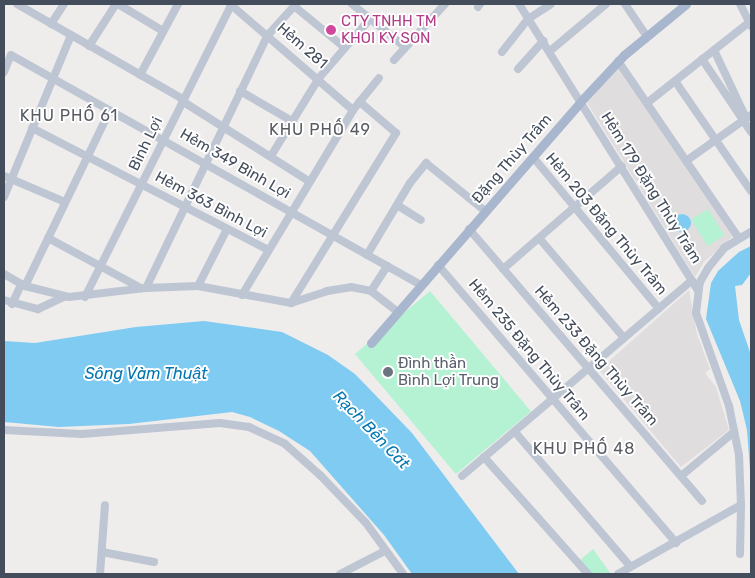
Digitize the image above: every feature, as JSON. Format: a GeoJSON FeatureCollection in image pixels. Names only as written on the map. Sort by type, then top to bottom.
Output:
{"type":"FeatureCollection","features":[{"type":"Feature","properties":{"kind":"main road","name":"Đặng Thùy Trâm"},"geometry":{"type":"LineString","coordinates":[[371,343],[581,100],[646,35],[686,4]]}},
{"type":"Feature","properties":{"kind":"street"},"geometry":{"type":"LineString","coordinates":[[51,24],[64,4]]}},
{"type":"Feature","properties":{"kind":"street"},"geometry":{"type":"LineString","coordinates":[[140,75],[178,4]]}},
{"type":"Feature","properties":{"kind":"street","name":"Hẻm 281"},"geometry":{"type":"LineString","coordinates":[[231,4],[319,78],[353,110]]}},
{"type":"Feature","properties":{"kind":"street","name":"Bình Lợi"},"geometry":{"type":"LineString","coordinates":[[85,297],[231,4]]}},
{"type":"Feature","properties":{"kind":"street"},"geometry":{"type":"LineString","coordinates":[[352,4],[405,47]]}},
{"type":"Feature","properties":{"kind":"street","name":"Hẻm 179 Đặng Thùy Trâm"},"geometry":{"type":"LineString","coordinates":[[519,4],[581,100],[698,290]]}},
{"type":"Feature","properties":{"kind":"street"},"geometry":{"type":"LineString","coordinates":[[502,52],[528,18],[552,4]]}},
{"type":"Feature","properties":{"kind":"street"},"geometry":{"type":"LineString","coordinates":[[550,51],[606,4]]}},
{"type":"Feature","properties":{"kind":"street"},"geometry":{"type":"LineString","coordinates":[[625,4],[646,35]]}},
{"type":"Feature","properties":{"kind":"street"},"geometry":{"type":"LineString","coordinates":[[647,102],[751,23],[740,4]]}},
{"type":"Feature","properties":{"kind":"street"},"geometry":{"type":"LineString","coordinates":[[18,5],[182,100],[310,182]]}},
{"type":"Feature","properties":{"kind":"street"},"geometry":{"type":"LineString","coordinates":[[89,46],[121,5],[163,31]]}},
{"type":"Feature","properties":{"kind":"street"},"geometry":{"type":"LineString","coordinates":[[143,288],[186,207],[268,35],[295,5],[344,47]]}},
{"type":"Feature","properties":{"kind":"street"},"geometry":{"type":"LineString","coordinates":[[394,60],[443,5]]}},
{"type":"Feature","properties":{"kind":"street"},"geometry":{"type":"LineString","coordinates":[[271,156],[319,78],[370,19]]}},
{"type":"Feature","properties":{"kind":"street"},"geometry":{"type":"LineString","coordinates":[[4,197],[7,178],[32,128],[70,36]]}},
{"type":"Feature","properties":{"kind":"street"},"geometry":{"type":"LineString","coordinates":[[518,69],[543,41]]}},
{"type":"Feature","properties":{"kind":"street"},"geometry":{"type":"LineString","coordinates":[[714,50],[747,118],[751,132]]}},
{"type":"Feature","properties":{"kind":"street","name":"Hẻm 349 Bình Lợi"},"geometry":{"type":"LineString","coordinates":[[4,72],[11,54],[420,285]]}},
{"type":"Feature","properties":{"kind":"street"},"geometry":{"type":"LineString","coordinates":[[702,59],[747,118]]}},
{"type":"Feature","properties":{"kind":"street"},"geometry":{"type":"LineString","coordinates":[[618,61],[738,237]]}},
{"type":"Feature","properties":{"kind":"street"},"geometry":{"type":"LineString","coordinates":[[242,295],[353,110],[379,78]]}},
{"type":"Feature","properties":{"kind":"street"},"geometry":{"type":"LineString","coordinates":[[675,80],[751,191]]}},
{"type":"Feature","properties":{"kind":"street"},"geometry":{"type":"LineString","coordinates":[[240,91],[292,121]]}},
{"type":"Feature","properties":{"kind":"street"},"geometry":{"type":"LineString","coordinates":[[292,302],[331,234],[396,132],[360,102]]}},
{"type":"Feature","properties":{"kind":"street"},"geometry":{"type":"LineString","coordinates":[[12,304],[48,238],[110,110]]}},
{"type":"Feature","properties":{"kind":"street"},"geometry":{"type":"LineString","coordinates":[[686,161],[715,138],[747,118]]}},
{"type":"Feature","properties":{"kind":"street","name":"Hẻm 363 Bình Lợi"},"geometry":{"type":"LineString","coordinates":[[32,128],[268,250]]}},
{"type":"Feature","properties":{"kind":"street","name":"Hẻm 203 Đặng Thùy Trâm"},"geometry":{"type":"LineString","coordinates":[[533,157],[659,308]]}},
{"type":"Feature","properties":{"kind":"street"},"geometry":{"type":"LineString","coordinates":[[367,255],[397,205],[426,163],[485,211]]}},
{"type":"Feature","properties":{"kind":"street"},"geometry":{"type":"LineString","coordinates":[[503,269],[622,166]]}},
{"type":"Feature","properties":{"kind":"street"},"geometry":{"type":"LineString","coordinates":[[7,178],[65,202]]}},
{"type":"Feature","properties":{"kind":"street"},"geometry":{"type":"LineString","coordinates":[[397,205],[421,220]]}},
{"type":"Feature","properties":{"kind":"street"},"geometry":{"type":"LineString","coordinates":[[198,286],[227,229]]}},
{"type":"Feature","properties":{"kind":"street","name":"Hẻm 233 Đặng Thùy Trâm"},"geometry":{"type":"LineString","coordinates":[[469,229],[702,501]]}},
{"type":"Feature","properties":{"kind":"street"},"geometry":{"type":"LineString","coordinates":[[740,554],[739,455],[729,406],[698,322],[698,290],[716,257],[738,237],[751,232]]}},
{"type":"Feature","properties":{"kind":"street"},"geometry":{"type":"LineString","coordinates":[[48,238],[143,288]]}},
{"type":"Feature","properties":{"kind":"street"},"geometry":{"type":"LineString","coordinates":[[539,238],[624,338]]}},
{"type":"Feature","properties":{"kind":"street","name":"Hẻm 235 Đặng Thùy Trâm"},"geometry":{"type":"LineString","coordinates":[[438,265],[676,543]]}},
{"type":"Feature","properties":{"kind":"street"},"geometry":{"type":"LineString","coordinates":[[371,291],[387,266]]}},
{"type":"Feature","properties":{"kind":"street"},"geometry":{"type":"LineString","coordinates":[[4,274],[23,285],[64,297],[85,297],[143,288],[198,286],[292,302],[340,288],[371,291],[397,311]]}},
{"type":"Feature","properties":{"kind":"street"},"geometry":{"type":"LineString","coordinates":[[462,476],[692,280]]}},
{"type":"Feature","properties":{"kind":"street"},"geometry":{"type":"LineString","coordinates":[[4,300],[12,304],[38,309],[57,303],[64,297]]}},
{"type":"Feature","properties":{"kind":"street"},"geometry":{"type":"LineString","coordinates":[[4,430],[82,434],[220,423],[249,427],[267,434],[300,456],[354,508],[403,574]]}},
{"type":"Feature","properties":{"kind":"street"},"geometry":{"type":"LineString","coordinates":[[515,432],[630,566]]}},
{"type":"Feature","properties":{"kind":"street"},"geometry":{"type":"LineString","coordinates":[[681,476],[734,432]]}},
{"type":"Feature","properties":{"kind":"street"},"geometry":{"type":"LineString","coordinates":[[484,458],[588,574]]}},
{"type":"Feature","properties":{"kind":"street"},"geometry":{"type":"LineString","coordinates":[[100,574],[104,552],[105,505]]}},
{"type":"Feature","properties":{"kind":"street"},"geometry":{"type":"LineString","coordinates":[[618,574],[676,543],[740,505]]}},
{"type":"Feature","properties":{"kind":"street"},"geometry":{"type":"LineString","coordinates":[[340,574],[385,551]]}},
{"type":"Feature","properties":{"kind":"street"},"geometry":{"type":"LineString","coordinates":[[104,552],[154,562]]}},
{"type":"Feature","properties":{"kind":"shaded area"},"geometry":{"type":"Polygon","coordinates":[[[619,68],[734,235],[704,262],[695,277],[586,101],[619,68]]]}},
{"type":"Feature","properties":{"kind":"shaded area"},"geometry":{"type":"Polygon","coordinates":[[[689,290],[697,334],[710,369],[705,373],[716,387],[729,430],[681,467],[599,370],[689,290]]]}},
{"type":"Feature","properties":{"kind":"green space"},"geometry":{"type":"Polygon","coordinates":[[[708,209],[724,235],[707,246],[691,220],[708,209]]]}},
{"type":"Feature","properties":{"kind":"green space"},"geometry":{"type":"Polygon","coordinates":[[[430,291],[531,411],[456,474],[355,354],[430,291]]]}},
{"type":"Feature","properties":{"kind":"green space"},"geometry":{"type":"Polygon","coordinates":[[[593,549],[611,574],[591,574],[579,561],[593,549]]]}},
{"type":"Feature","properties":{"kind":"water"},"geometry":{"type":"Polygon","coordinates":[[[682,214],[690,219],[691,223],[686,231],[682,232],[674,227],[673,223],[678,215],[682,214]]]}},
{"type":"Feature","properties":{"kind":"water"},"geometry":{"type":"Polygon","coordinates":[[[751,246],[751,273],[742,285],[735,286],[739,320],[751,355],[751,483],[747,430],[740,401],[706,319],[711,283],[718,271],[739,252],[751,246]]]}},
{"type":"Feature","properties":{"kind":"water","name":"Sông Vàm Thuật"},"geometry":{"type":"Polygon","coordinates":[[[204,321],[282,332],[328,355],[355,374],[412,433],[519,574],[412,574],[384,535],[310,451],[279,431],[250,417],[232,412],[129,424],[59,427],[4,422],[4,341],[35,343],[136,327],[204,321]]]}},
{"type":"Feature","properties":{"kind":"place","name":"CTY TNHH TM KHOI KY SON"},"geometry":{"type":"Point","coordinates":[331,30]}},
{"type":"Feature","properties":{"kind":"place","name":"Đình thần Bình Lợi Trung"},"geometry":{"type":"Point","coordinates":[388,372]}},
{"type":"Feature","properties":{"kind":"district","name":"KHU PHỐ 61"},"geometry":{"type":"Point","coordinates":[69,116]}},
{"type":"Feature","properties":{"kind":"district","name":"KHU PHỐ 49"},"geometry":{"type":"Point","coordinates":[320,130]}},
{"type":"Feature","properties":{"kind":"district","name":"KHU PHỐ 48"},"geometry":{"type":"Point","coordinates":[584,449]}},
{"type":"Feature","properties":{"kind":"water label","name":"Rạch Bến Cát"},"geometry":{"type":"Point","coordinates":[371,430]}}]}
